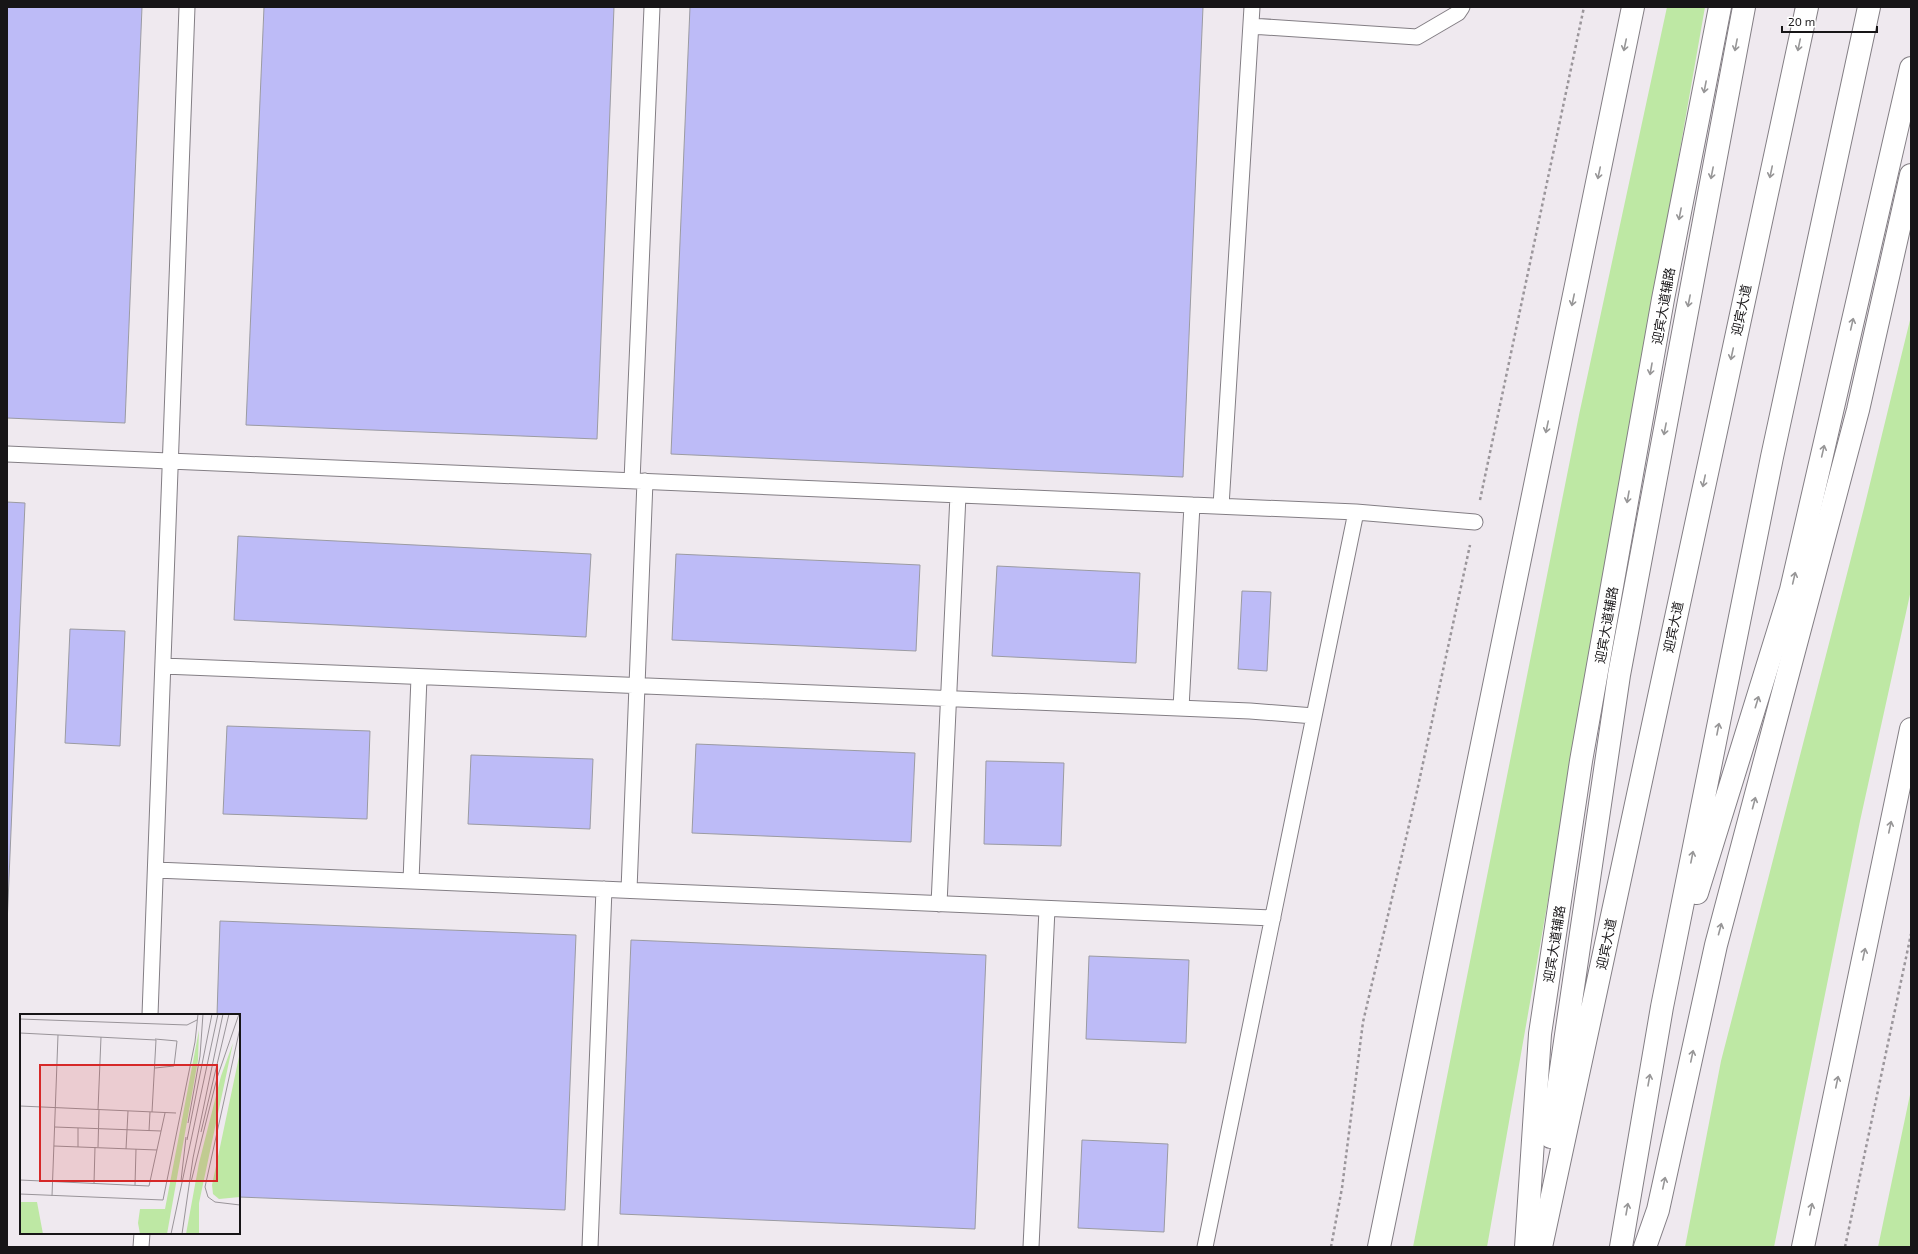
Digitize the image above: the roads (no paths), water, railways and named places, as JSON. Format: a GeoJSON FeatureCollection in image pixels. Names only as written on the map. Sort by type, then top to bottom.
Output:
{"type":"FeatureCollection","features":[{"type":"Feature","properties":{"kind":"main road"},"geometry":{"type":"LineString","coordinates":[[1379,1247],[1633,7]]}},
{"type":"Feature","properties":{"kind":"main road","name":"迎宾大道辅路"},"geometry":{"type":"LineString","coordinates":[[1526,1247],[1540,1034],[1581,760],[1664,299],[1720,7]]}},
{"type":"Feature","properties":{"kind":"main road"},"geometry":{"type":"LineString","coordinates":[[1535,1247],[1619,675],[1744,7]]}},
{"type":"Feature","properties":{"kind":"main road","name":"迎宾大道"},"geometry":{"type":"LineString","coordinates":[[1541,1247],[1807,7]]}},
{"type":"Feature","properties":{"kind":"main road"},"geometry":{"type":"LineString","coordinates":[[1621,1247],[1662,1007],[1774,449],[1869,7]]}},
{"type":"Feature","properties":{"kind":"main road"},"geometry":{"type":"LineString","coordinates":[[1662,1007],[1791,590],[1911,68]]}},
{"type":"Feature","properties":{"kind":"main road"},"geometry":{"type":"LineString","coordinates":[[1645,1247],[1658,1210],[1716,944],[1858,410],[1911,174]]}},
{"type":"Feature","properties":{"kind":"main road"},"geometry":{"type":"LineString","coordinates":[[1803,1247],[1911,729]]}},
{"type":"Feature","properties":{"kind":"lane"},"geometry":{"type":"LineString","coordinates":[[150,1014],[188,7]]}},
{"type":"Feature","properties":{"kind":"lane"},"geometry":{"type":"LineString","coordinates":[[629,890],[637,686],[638,481],[652,7]]}},
{"type":"Feature","properties":{"kind":"lane"},"geometry":{"type":"LineString","coordinates":[[1221,506],[1252,7]]}},
{"type":"Feature","properties":{"kind":"lane"},"geometry":{"type":"LineString","coordinates":[[1251,26],[1417,37],[1458,13],[1462,7]]}},
{"type":"Feature","properties":{"kind":"lane"},"geometry":{"type":"LineString","coordinates":[[7,454],[1356,512],[1475,522]]}},
{"type":"Feature","properties":{"kind":"lane"},"geometry":{"type":"LineString","coordinates":[[939,904],[958,494]]}},
{"type":"Feature","properties":{"kind":"lane"},"geometry":{"type":"LineString","coordinates":[[1181,708],[1192,505]]}},
{"type":"Feature","properties":{"kind":"lane"},"geometry":{"type":"LineString","coordinates":[[1205,1247],[1356,512]]}},
{"type":"Feature","properties":{"kind":"lane"},"geometry":{"type":"LineString","coordinates":[[163,666],[1181,708],[1314,716]]}},
{"type":"Feature","properties":{"kind":"lane"},"geometry":{"type":"LineString","coordinates":[[411,881],[419,677]]}},
{"type":"Feature","properties":{"kind":"lane"},"geometry":{"type":"LineString","coordinates":[[156,870],[1273,918]]}},
{"type":"Feature","properties":{"kind":"lane"},"geometry":{"type":"LineString","coordinates":[[590,1247],[604,889]]}},
{"type":"Feature","properties":{"kind":"lane"},"geometry":{"type":"LineString","coordinates":[[1030,1247],[1047,909]]}},
{"type":"Feature","properties":{"kind":"lane"},"geometry":{"type":"LineString","coordinates":[[142,1234],[142,1247]]}}]}
